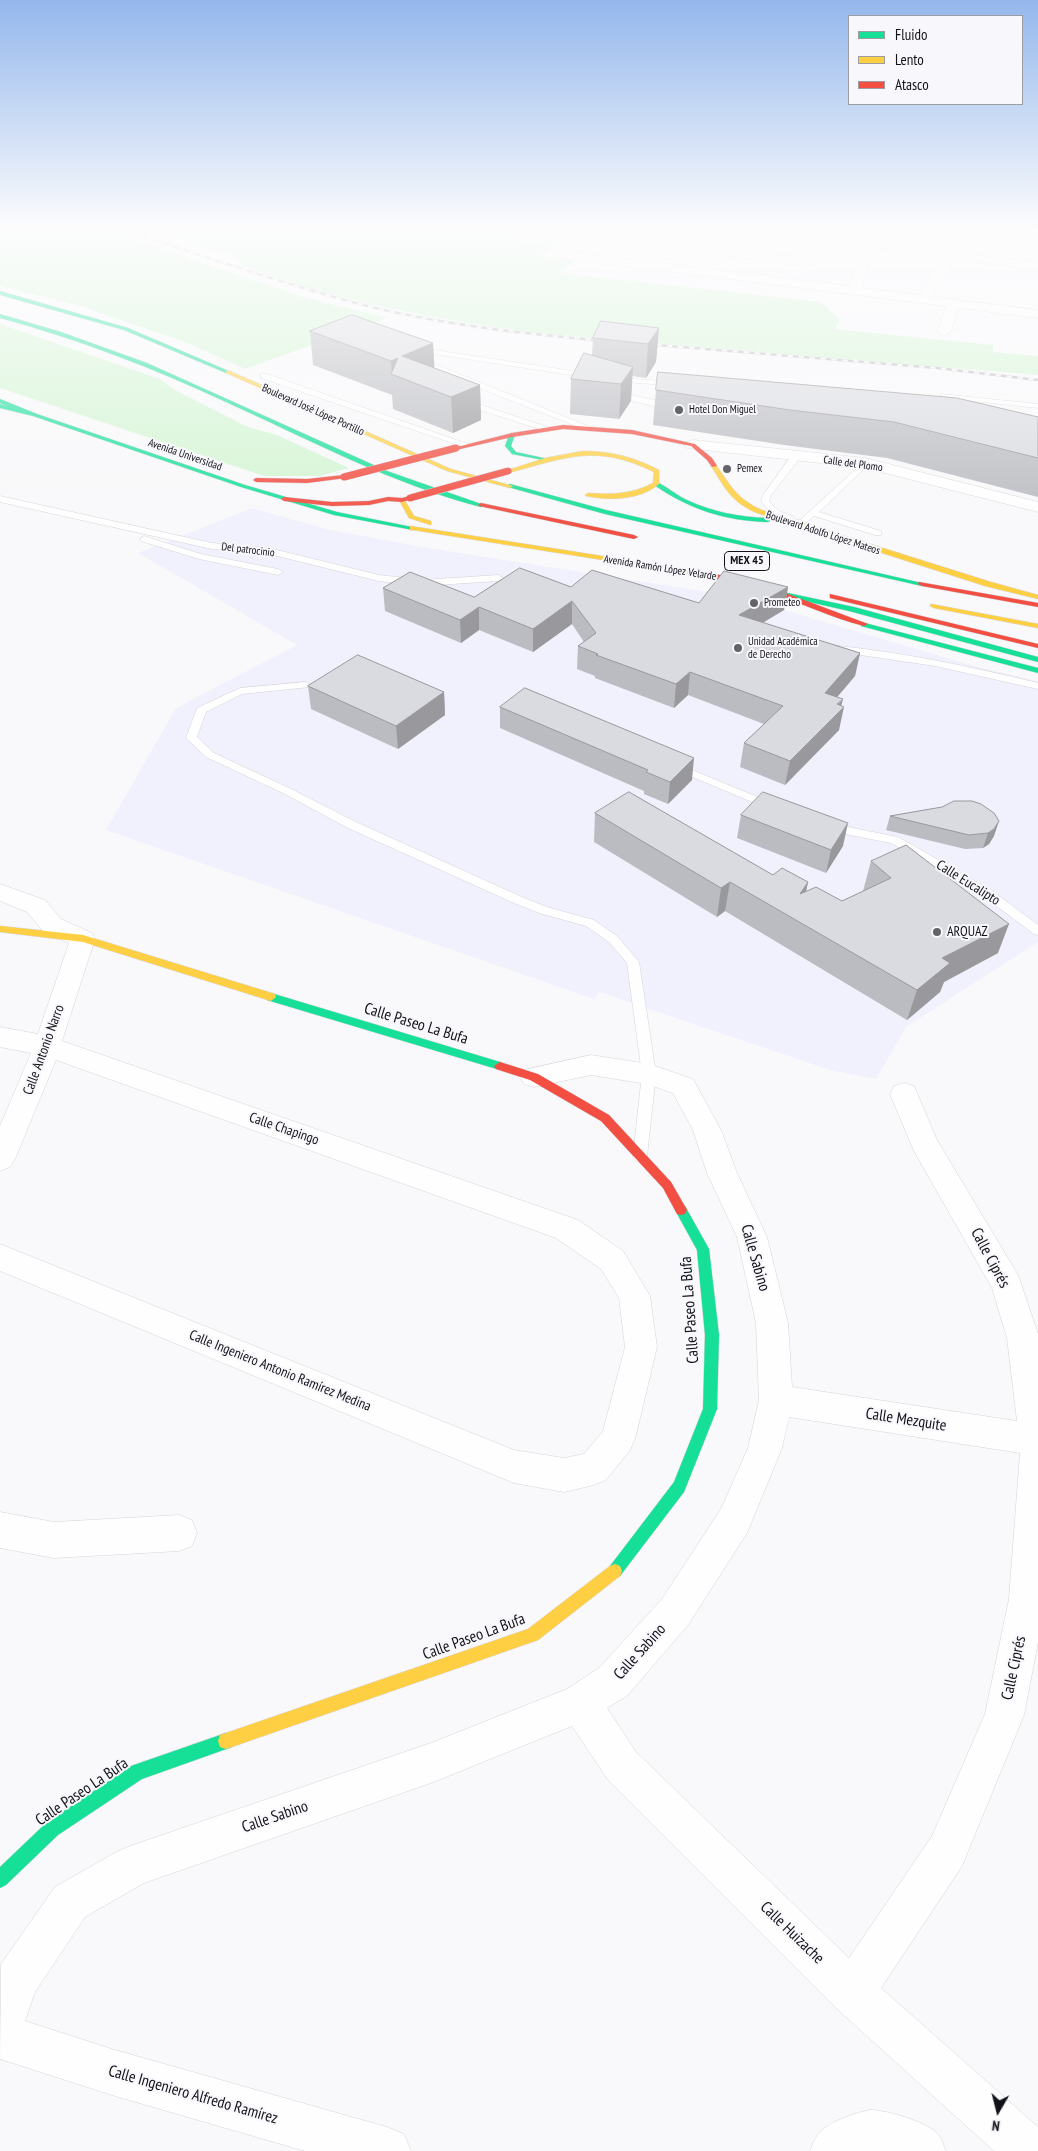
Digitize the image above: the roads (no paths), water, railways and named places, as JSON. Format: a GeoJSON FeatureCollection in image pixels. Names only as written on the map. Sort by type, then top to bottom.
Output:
{"type":"FeatureCollection","features":[{"type":"Feature","properties":{"kind":"street","name":"Boulevard José López Portillo"},"geometry":{"type":"LineString","coordinates":[[41,328],[95,345],[171,375],[361,463],[456,498],[493,509],[643,539]]}},
{"type":"Feature","properties":{"kind":"street","name":"Boulevard José López Portillo"},"geometry":{"type":"LineString","coordinates":[[124,328],[168,345],[449,470],[499,484]]}},
{"type":"Feature","properties":{"kind":"street","name":"Avenida Universidad"},"geometry":{"type":"LineString","coordinates":[[0,395],[94,424],[255,479],[361,520]]}},
{"type":"Feature","properties":{"kind":"street"},"geometry":{"type":"LineString","coordinates":[[0,401],[36,415]]}},
{"type":"Feature","properties":{"kind":"street","name":"Avenida Universidad"},"geometry":{"type":"LineString","coordinates":[[0,406],[36,415],[284,499],[334,509],[370,513]]}},
{"type":"Feature","properties":{"kind":"street","name":"Boulevard Adolfo López Mateos"},"geometry":{"type":"LineString","coordinates":[[255,479],[287,482],[343,477],[512,435],[563,426],[632,432],[693,445],[710,459],[732,494],[751,508],[778,519],[988,584],[1038,597]]}},
{"type":"Feature","properties":{"kind":"street"},"geometry":{"type":"LineString","coordinates":[[343,477],[333,486],[329,493],[334,509],[388,499],[406,499],[546,460],[580,453],[621,454],[650,450],[651,441],[632,432]]}},
{"type":"Feature","properties":{"kind":"street"},"geometry":{"type":"LineString","coordinates":[[512,435],[508,446],[514,453],[546,460]]}},
{"type":"Feature","properties":{"kind":"street","name":"Calle del Plomo"},"geometry":{"type":"LineString","coordinates":[[693,445],[865,463],[1038,507]]}},
{"type":"Feature","properties":{"kind":"street"},"geometry":{"type":"LineString","coordinates":[[621,454],[643,461],[658,471],[656,484]]}},
{"type":"Feature","properties":{"kind":"street"},"geometry":{"type":"LineString","coordinates":[[499,484],[616,497],[633,496],[656,484]]}},
{"type":"Feature","properties":{"kind":"street","name":"Boulevard Adolfo López Mateos"},"geometry":{"type":"LineString","coordinates":[[499,484],[605,512],[920,584],[1038,605]]}},
{"type":"Feature","properties":{"kind":"street"},"geometry":{"type":"LineString","coordinates":[[656,484],[687,505],[720,516],[743,520],[778,519]]}},
{"type":"Feature","properties":{"kind":"street"},"geometry":{"type":"LineString","coordinates":[[406,499],[411,517],[428,524]]}},
{"type":"Feature","properties":{"kind":"street","name":"Avenida Ramón López Velarde"},"geometry":{"type":"LineString","coordinates":[[370,513],[428,524],[739,572],[1038,646]]}},
{"type":"Feature","properties":{"kind":"street","name":"Avenida Ramón López Velarde"},"geometry":{"type":"LineString","coordinates":[[361,520],[721,577],[772,591],[836,616],[1038,671]]}},
{"type":"Feature","properties":{"kind":"street"},"geometry":{"type":"LineString","coordinates":[[772,591],[880,617],[1038,660]]}},
{"type":"Feature","properties":{"kind":"street"},"geometry":{"type":"LineString","coordinates":[[923,603],[1038,626]]}},
{"type":"Feature","properties":{"kind":"street"},"geometry":{"type":"LineString","coordinates":[[0,892],[36,906],[52,925],[83,939]]}},
{"type":"Feature","properties":{"kind":"street","name":"Calle Paseo La Bufa"},"geometry":{"type":"LineString","coordinates":[[0,929],[83,939],[534,1077],[605,1118],[667,1185],[703,1249],[712,1335],[710,1409],[679,1487],[614,1573],[533,1635],[137,1772],[52,1829],[0,1879]]}},
{"type":"Feature","properties":{"kind":"street","name":"Calle Antonio Narro"},"geometry":{"type":"LineString","coordinates":[[0,1159],[42,1062],[83,939]]}},
{"type":"Feature","properties":{"kind":"street","name":"Calle Chapingo"},"geometry":{"type":"LineString","coordinates":[[0,1037],[48,1046],[567,1229],[612,1260],[634,1296],[641,1347],[618,1439],[594,1468],[564,1475]]}},
{"type":"Feature","properties":{"kind":"street","name":"Calle Sabino"},"geometry":{"type":"LineString","coordinates":[[0,2029],[17,1980],[70,1902],[133,1866],[431,1762],[580,1703],[613,1682],[675,1612],[734,1521],[764,1448],[776,1400],[772,1323],[752,1237],[722,1173],[707,1130],[683,1086],[648,1074],[590,1065],[534,1077]]}},
{"type":"Feature","properties":{"kind":"street","name":"Calle Ciprés"},"geometry":{"type":"LineString","coordinates":[[852,1992],[947,1851],[1004,1715],[1028,1599],[1036,1515],[1036,1440],[1023,1338],[1007,1285],[924,1143],[904,1094]]}},
{"type":"Feature","properties":{"kind":"street","name":"Calle Ingeniero Antonio Ramírez Medina"},"geometry":{"type":"LineString","coordinates":[[0,1257],[514,1466],[564,1475]]}},
{"type":"Feature","properties":{"kind":"street","name":"Calle Mezquite"},"geometry":{"type":"LineString","coordinates":[[776,1400],[1036,1440]]}},
{"type":"Feature","properties":{"kind":"street"},"geometry":{"type":"LineString","coordinates":[[0,1530],[54,1540],[179,1532]]}},
{"type":"Feature","properties":{"kind":"street","name":"Calle Huizache"},"geometry":{"type":"LineString","coordinates":[[580,1703],[622,1766],[852,1992],[1028,2141]]}},
{"type":"Feature","properties":{"kind":"street","name":"Calle Ingeniero Alfredo Ramírez"},"geometry":{"type":"LineString","coordinates":[[0,2036],[115,2073],[387,2151]]}},
{"type":"Feature","properties":{"kind":"street"},"geometry":{"type":"LineString","coordinates":[[834,2151],[855,2137],[882,2133],[910,2142],[922,2151]]}},
{"type":"Feature","properties":{"kind":"lane"},"geometry":{"type":"LineString","coordinates":[[589,428],[424,362],[415,358],[415,354],[428,351],[550,371],[683,385]]}},
{"type":"Feature","properties":{"kind":"lane"},"geometry":{"type":"LineString","coordinates":[[550,371],[588,385]]}},
{"type":"Feature","properties":{"kind":"lane"},"geometry":{"type":"LineString","coordinates":[[264,376],[461,447]]}},
{"type":"Feature","properties":{"kind":"lane"},"geometry":{"type":"LineString","coordinates":[[604,390],[647,402],[680,406]]}},
{"type":"Feature","properties":{"kind":"lane"},"geometry":{"type":"LineString","coordinates":[[944,396],[1038,406]]}},
{"type":"Feature","properties":{"kind":"lane"},"geometry":{"type":"LineString","coordinates":[[455,399],[549,429]]}},
{"type":"Feature","properties":{"kind":"lane"},"geometry":{"type":"LineString","coordinates":[[795,456],[793,462],[766,495],[766,502],[776,513],[803,522]]}},
{"type":"Feature","properties":{"kind":"lane"},"geometry":{"type":"LineString","coordinates":[[778,519],[794,523],[803,522],[865,463]]}},
{"type":"Feature","properties":{"kind":"lane","name":"Del patrocinio"},"geometry":{"type":"LineString","coordinates":[[0,499],[212,546],[268,551],[379,578],[422,583],[498,578]]}},
{"type":"Feature","properties":{"kind":"lane"},"geometry":{"type":"LineString","coordinates":[[814,513],[878,533]]}},
{"type":"Feature","properties":{"kind":"lane"},"geometry":{"type":"LineString","coordinates":[[117,525],[140,538],[169,547],[278,572]]}},
{"type":"Feature","properties":{"kind":"lane"},"geometry":{"type":"LineString","coordinates":[[816,647],[862,651],[996,676],[1038,686]]}},
{"type":"Feature","properties":{"kind":"lane"},"geometry":{"type":"LineString","coordinates":[[306,685],[240,691],[202,710],[190,738],[210,755],[288,791],[352,826],[518,900],[543,910],[590,923],[614,939],[633,962],[648,1074],[640,1156]]}},
{"type":"Feature","properties":{"kind":"lane"},"geometry":{"type":"LineString","coordinates":[[666,762],[787,813]]}},
{"type":"Feature","properties":{"kind":"lane","name":"Calle Eucalipto"},"geometry":{"type":"LineString","coordinates":[[814,822],[833,828],[894,840],[987,894],[1038,931]]}},
{"type":"Feature","properties":{"kind":"railway"},"geometry":{"type":"LineString","coordinates":[[489,328],[607,341]]}},
{"type":"Feature","properties":{"kind":"railway"},"geometry":{"type":"LineString","coordinates":[[645,344],[937,368],[1038,380]]}},
{"type":"Feature","properties":{"kind":"place","name":"Hotel Don Miguel"},"geometry":{"type":"Point","coordinates":[679,410]}},
{"type":"Feature","properties":{"kind":"place","name":"Pemex"},"geometry":{"type":"Point","coordinates":[727,469]}},
{"type":"Feature","properties":{"kind":"place","name":"Prometeo"},"geometry":{"type":"Point","coordinates":[754,603]}},
{"type":"Feature","properties":{"kind":"place","name":"Unidad Académica de Derecho"},"geometry":{"type":"Point","coordinates":[738,648]}},
{"type":"Feature","properties":{"kind":"place","name":"ARQUAZ"},"geometry":{"type":"Point","coordinates":[937,932]}}]}
